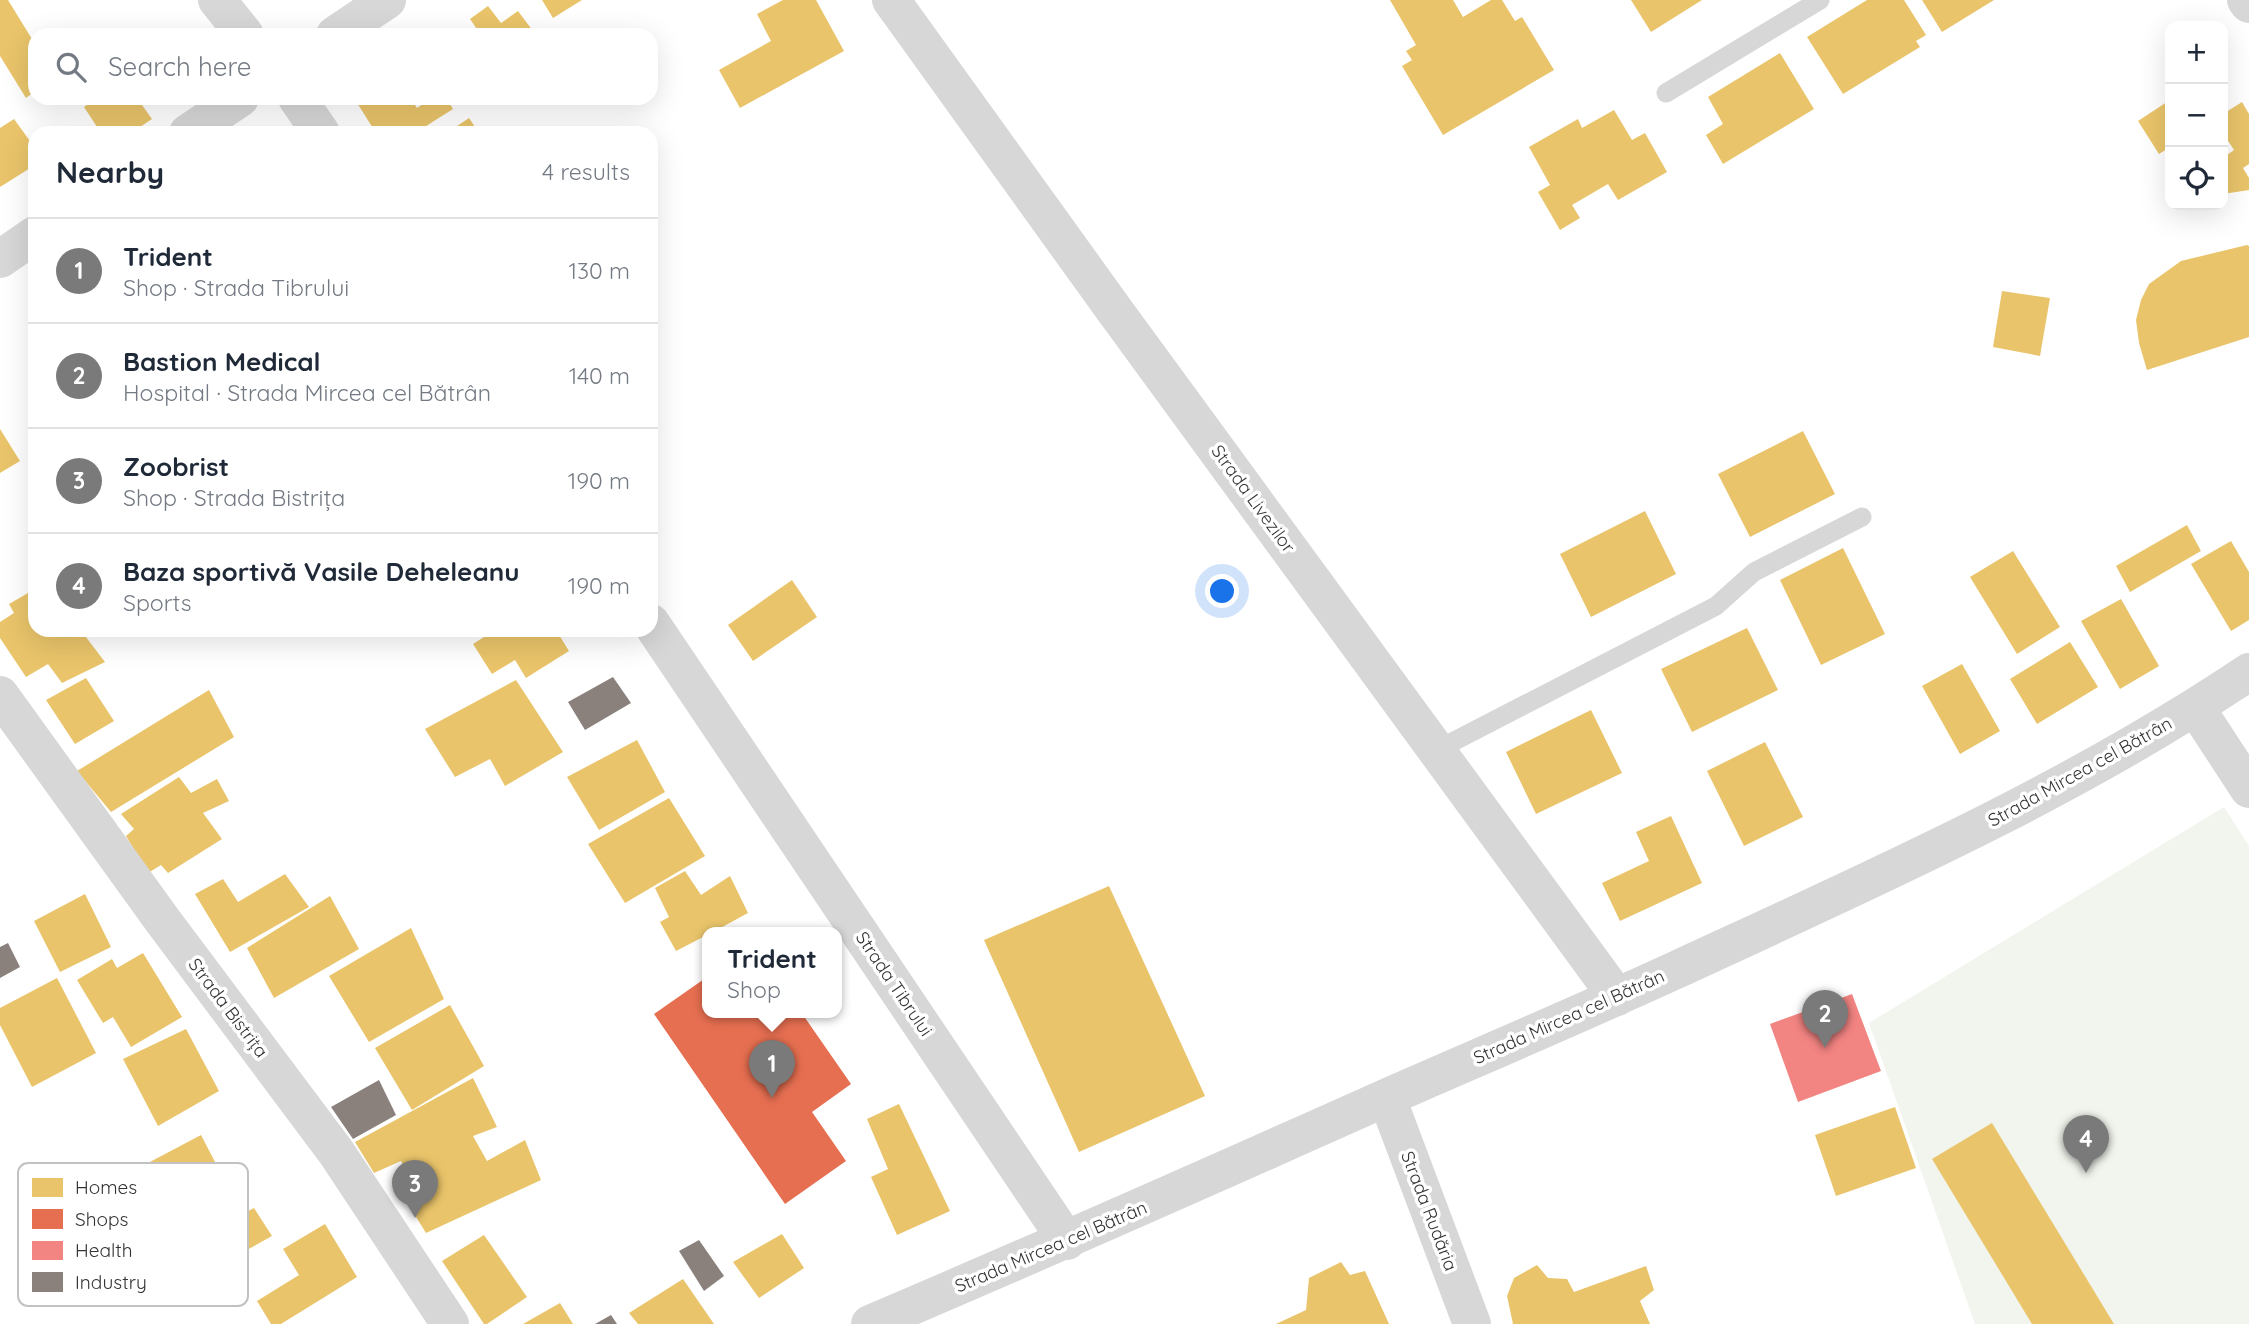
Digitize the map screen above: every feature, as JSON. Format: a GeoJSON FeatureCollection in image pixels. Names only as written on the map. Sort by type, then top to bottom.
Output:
{"type":"FeatureCollection","features":[{"type":"Feature","properties":{"kind":"street"},"geometry":{"type":"LineString","coordinates":[[216,0],[239,28]]}},
{"type":"Feature","properties":{"kind":"street"},"geometry":{"type":"LineString","coordinates":[[345,28],[387,0]]}},
{"type":"Feature","properties":{"kind":"street","name":"Strada Livezilor"},"geometry":{"type":"LineString","coordinates":[[891,0],[1115,312],[1616,997]]}},
{"type":"Feature","properties":{"kind":"street"},"geometry":{"type":"LineString","coordinates":[[2246,0],[2249,4]]}},
{"type":"Feature","properties":{"kind":"street"},"geometry":{"type":"LineString","coordinates":[[198,126],[230,105]]}},
{"type":"Feature","properties":{"kind":"street"},"geometry":{"type":"LineString","coordinates":[[302,105],[316,126]]}},
{"type":"Feature","properties":{"kind":"street"},"geometry":{"type":"LineString","coordinates":[[0,259],[28,240]]}},
{"type":"Feature","properties":{"kind":"street","name":"Strada Tibrului"},"geometry":{"type":"LineString","coordinates":[[658,633],[1067,1241]]}},
{"type":"Feature","properties":{"kind":"street","name":"Strada Mircea cel Bătrân"},"geometry":{"type":"LineString","coordinates":[[870,1324],[1067,1241],[1616,997],[1892,870],[2053,790],[2196,708],[2249,673]]}},
{"type":"Feature","properties":{"kind":"street","name":"Strada Bistrița"},"geometry":{"type":"LineString","coordinates":[[0,695],[163,921],[336,1152],[450,1324]]}},
{"type":"Feature","properties":{"kind":"street"},"geometry":{"type":"LineString","coordinates":[[2196,708],[2249,789]]}},
{"type":"Feature","properties":{"kind":"street","name":"Strada Rudăria"},"geometry":{"type":"LineString","coordinates":[[1387,1098],[1472,1324]]}},
{"type":"Feature","properties":{"kind":"lane"},"geometry":{"type":"LineString","coordinates":[[1666,93],[1821,0]]}},
{"type":"Feature","properties":{"kind":"lane"},"geometry":{"type":"LineString","coordinates":[[1437,750],[1716,606],[1754,572],[1862,517]]}},
{"type":"Feature","properties":{"kind":"shaded area"},"geometry":{"type":"Polygon","coordinates":[[[2224,807],[2249,846],[2249,1324],[1975,1324],[1869,1023],[2224,807]]]}},
{"type":"Feature","properties":{"kind":"building: Homes"},"geometry":{"type":"Polygon","coordinates":[[[0,0],[8,0],[28,33],[26,98],[0,56],[0,0]]]}},
{"type":"Feature","properties":{"kind":"building: Homes"},"geometry":{"type":"Polygon","coordinates":[[[542,0],[582,0],[553,18],[542,0]]]}},
{"type":"Feature","properties":{"kind":"building: Homes"},"geometry":{"type":"Polygon","coordinates":[[[783,0],[816,0],[844,51],[740,108],[719,70],[771,41],[757,14],[783,0]]]}},
{"type":"Feature","properties":{"kind":"building: Homes"},"geometry":{"type":"Polygon","coordinates":[[[1390,0],[1453,0],[1463,17],[1491,0],[1502,0],[1515,21],[1522,17],[1554,70],[1443,135],[1402,66],[1412,60],[1406,51],[1416,45],[1390,0]]]}},
{"type":"Feature","properties":{"kind":"building: Homes"},"geometry":{"type":"Polygon","coordinates":[[[1631,0],[1702,0],[1651,32],[1631,0]]]}},
{"type":"Feature","properties":{"kind":"building: Homes"},"geometry":{"type":"Polygon","coordinates":[[[1867,0],[1904,0],[1926,35],[1916,41],[1920,47],[1843,94],[1807,37],[1867,0]]]}},
{"type":"Feature","properties":{"kind":"building: Homes"},"geometry":{"type":"Polygon","coordinates":[[[1922,0],[1994,0],[1942,32],[1922,0]]]}},
{"type":"Feature","properties":{"kind":"building: Homes"},"geometry":{"type":"Polygon","coordinates":[[[488,6],[501,23],[518,11],[531,28],[476,28],[470,19],[488,6]]]}},
{"type":"Feature","properties":{"kind":"building: Homes"},"geometry":{"type":"Polygon","coordinates":[[[1780,53],[1814,109],[1723,164],[1706,135],[1723,124],[1708,97],[1780,53]]]}},
{"type":"Feature","properties":{"kind":"building: Homes"},"geometry":{"type":"Polygon","coordinates":[[[2242,102],[2249,114],[2249,164],[2243,168],[2249,178],[2249,190],[2228,193],[2228,154],[2234,150],[2228,141],[2228,111],[2242,102]]]}},
{"type":"Feature","properties":{"kind":"building: Homes"},"geometry":{"type":"Polygon","coordinates":[[[2165,103],[2165,150],[2159,154],[2138,121],[2165,103]]]}},
{"type":"Feature","properties":{"kind":"building: Homes"},"geometry":{"type":"Polygon","coordinates":[[[142,105],[152,119],[142,126],[96,126],[84,107],[142,105]]]}},
{"type":"Feature","properties":{"kind":"building: Homes"},"geometry":{"type":"Polygon","coordinates":[[[358,105],[415,105],[417,108],[422,105],[450,105],[453,109],[426,126],[372,126],[358,105]]]}},
{"type":"Feature","properties":{"kind":"building: Homes"},"geometry":{"type":"Polygon","coordinates":[[[1614,110],[1632,140],[1645,133],[1667,172],[1618,200],[1608,184],[1572,205],[1580,218],[1560,230],[1538,192],[1550,185],[1529,147],[1578,119],[1582,128],[1614,110]]]}},
{"type":"Feature","properties":{"kind":"building: Homes"},"geometry":{"type":"Polygon","coordinates":[[[469,118],[474,126],[457,126],[469,118]]]}},
{"type":"Feature","properties":{"kind":"building: Homes"},"geometry":{"type":"Polygon","coordinates":[[[14,119],[28,138],[28,169],[0,187],[0,128],[14,119]]]}},
{"type":"Feature","properties":{"kind":"building: Homes"},"geometry":{"type":"Polygon","coordinates":[[[2247,245],[2249,337],[2147,370],[2136,320],[2149,284],[2181,261],[2247,245]]]}},
{"type":"Feature","properties":{"kind":"building: Homes"},"geometry":{"type":"Polygon","coordinates":[[[2002,291],[2050,298],[2040,356],[1993,347],[2002,291]]]}},
{"type":"Feature","properties":{"kind":"building: Homes"},"geometry":{"type":"Polygon","coordinates":[[[0,429],[20,461],[0,473],[0,429]]]}},
{"type":"Feature","properties":{"kind":"building: Homes"},"geometry":{"type":"Polygon","coordinates":[[[1803,431],[1835,494],[1750,537],[1718,474],[1803,431]]]}},
{"type":"Feature","properties":{"kind":"building: Homes"},"geometry":{"type":"Polygon","coordinates":[[[1645,511],[1676,574],[1591,617],[1560,554],[1645,511]]]}},
{"type":"Feature","properties":{"kind":"building: Homes"},"geometry":{"type":"Polygon","coordinates":[[[2187,525],[2201,551],[2130,592],[2116,566],[2187,525]]]}},
{"type":"Feature","properties":{"kind":"building: Homes"},"geometry":{"type":"Polygon","coordinates":[[[2231,541],[2249,572],[2249,620],[2231,631],[2191,564],[2231,541]]]}},
{"type":"Feature","properties":{"kind":"building: Homes"},"geometry":{"type":"Polygon","coordinates":[[[1843,548],[1885,634],[1821,665],[1780,580],[1843,548]]]}},
{"type":"Feature","properties":{"kind":"building: Homes"},"geometry":{"type":"Polygon","coordinates":[[[2013,551],[2060,627],[2017,654],[1970,577],[2013,551]]]}},
{"type":"Feature","properties":{"kind":"building: Homes"},"geometry":{"type":"Polygon","coordinates":[[[792,580],[817,617],[753,661],[728,625],[792,580]]]}},
{"type":"Feature","properties":{"kind":"building: Homes"},"geometry":{"type":"Polygon","coordinates":[[[28,593],[28,637],[86,637],[105,662],[62,683],[48,664],[26,677],[0,638],[0,622],[14,613],[9,604],[28,593]]]}},
{"type":"Feature","properties":{"kind":"building: Homes"},"geometry":{"type":"Polygon","coordinates":[[[2121,599],[2159,666],[2120,689],[2081,621],[2121,599]]]}},
{"type":"Feature","properties":{"kind":"building: Homes"},"geometry":{"type":"Polygon","coordinates":[[[1747,628],[1778,690],[1692,732],[1661,669],[1747,628]]]}},
{"type":"Feature","properties":{"kind":"building: Homes"},"geometry":{"type":"Polygon","coordinates":[[[484,637],[560,637],[569,651],[526,678],[515,660],[492,674],[473,644],[484,637]]]}},
{"type":"Feature","properties":{"kind":"building: Homes"},"geometry":{"type":"Polygon","coordinates":[[[2070,642],[2098,687],[2037,724],[2010,679],[2070,642]]]}},
{"type":"Feature","properties":{"kind":"building: Homes"},"geometry":{"type":"Polygon","coordinates":[[[1962,664],[2000,731],[1960,754],[1922,686],[1962,664]]]}},
{"type":"Feature","properties":{"kind":"building: Homes"},"geometry":{"type":"Polygon","coordinates":[[[86,678],[114,721],[75,744],[46,700],[86,678]]]}},
{"type":"Feature","properties":{"kind":"building: Homes"},"geometry":{"type":"Polygon","coordinates":[[[516,680],[563,752],[505,786],[490,759],[455,777],[425,729],[516,680]]]}},
{"type":"Feature","properties":{"kind":"building: Homes"},"geometry":{"type":"Polygon","coordinates":[[[209,690],[234,737],[111,812],[77,771],[209,690]]]}},
{"type":"Feature","properties":{"kind":"building: Homes"},"geometry":{"type":"Polygon","coordinates":[[[1591,710],[1622,773],[1536,814],[1506,752],[1591,710]]]}},
{"type":"Feature","properties":{"kind":"building: Homes"},"geometry":{"type":"Polygon","coordinates":[[[637,740],[665,792],[599,830],[567,777],[637,740]]]}},
{"type":"Feature","properties":{"kind":"building: Homes"},"geometry":{"type":"Polygon","coordinates":[[[1765,742],[1803,817],[1744,846],[1707,771],[1765,742]]]}},
{"type":"Feature","properties":{"kind":"building: Homes"},"geometry":{"type":"Polygon","coordinates":[[[179,777],[191,793],[217,779],[229,801],[203,813],[222,839],[168,873],[161,865],[148,873],[126,836],[134,829],[121,814],[179,777]]]}},
{"type":"Feature","properties":{"kind":"building: Homes"},"geometry":{"type":"Polygon","coordinates":[[[669,798],[705,856],[625,903],[588,844],[669,798]]]}},
{"type":"Feature","properties":{"kind":"building: Homes"},"geometry":{"type":"Polygon","coordinates":[[[1671,816],[1702,883],[1620,921],[1602,883],[1649,861],[1636,832],[1671,816]]]}},
{"type":"Feature","properties":{"kind":"building: Homes"},"geometry":{"type":"Polygon","coordinates":[[[685,871],[701,895],[730,876],[748,913],[722,927],[702,927],[702,938],[676,951],[660,922],[669,917],[655,888],[685,871]]]}},
{"type":"Feature","properties":{"kind":"building: Homes"},"geometry":{"type":"Polygon","coordinates":[[[285,874],[309,907],[230,952],[195,894],[223,879],[238,902],[285,874]]]}},
{"type":"Feature","properties":{"kind":"building: Homes"},"geometry":{"type":"Polygon","coordinates":[[[1109,886],[1205,1096],[1079,1152],[984,940],[1109,886]]]}},
{"type":"Feature","properties":{"kind":"building: Homes"},"geometry":{"type":"Polygon","coordinates":[[[85,894],[111,947],[60,972],[34,921],[85,894]]]}},
{"type":"Feature","properties":{"kind":"building: Homes"},"geometry":{"type":"Polygon","coordinates":[[[330,896],[359,949],[274,998],[247,948],[330,896]]]}},
{"type":"Feature","properties":{"kind":"building: Homes"},"geometry":{"type":"Polygon","coordinates":[[[411,928],[444,999],[369,1042],[329,976],[411,928]]]}},
{"type":"Feature","properties":{"kind":"building: Homes"},"geometry":{"type":"Polygon","coordinates":[[[143,953],[182,1017],[131,1047],[113,1017],[103,1023],[77,980],[112,959],[117,968],[143,953]]]}},
{"type":"Feature","properties":{"kind":"building: Homes"},"geometry":{"type":"Polygon","coordinates":[[[57,978],[96,1053],[32,1087],[0,1025],[0,1008],[57,978]]]}},
{"type":"Feature","properties":{"kind":"building: Homes"},"geometry":{"type":"Polygon","coordinates":[[[450,1005],[484,1066],[412,1110],[375,1048],[450,1005]]]}},
{"type":"Feature","properties":{"kind":"building: Homes"},"geometry":{"type":"Polygon","coordinates":[[[186,1029],[219,1091],[158,1126],[123,1059],[186,1029]]]}},
{"type":"Feature","properties":{"kind":"building: Homes"},"geometry":{"type":"Polygon","coordinates":[[[473,1078],[497,1127],[473,1136],[487,1161],[525,1140],[541,1180],[426,1233],[392,1178],[406,1170],[401,1161],[374,1173],[355,1142],[473,1078]]]}},
{"type":"Feature","properties":{"kind":"building: Homes"},"geometry":{"type":"Polygon","coordinates":[[[899,1104],[950,1211],[897,1235],[871,1177],[888,1169],[867,1119],[899,1104]]]}},
{"type":"Feature","properties":{"kind":"building: Homes"},"geometry":{"type":"Polygon","coordinates":[[[1895,1107],[1916,1168],[1836,1196],[1815,1135],[1895,1107]]]}},
{"type":"Feature","properties":{"kind":"building: Homes"},"geometry":{"type":"Polygon","coordinates":[[[1992,1123],[2114,1324],[2032,1324],[1932,1159],[1992,1123]]]}},
{"type":"Feature","properties":{"kind":"building: Homes"},"geometry":{"type":"Polygon","coordinates":[[[201,1135],[216,1163],[148,1163],[201,1135]]]}},
{"type":"Feature","properties":{"kind":"building: Homes"},"geometry":{"type":"Polygon","coordinates":[[[254,1208],[272,1236],[248,1249],[248,1211],[254,1208]]]}},
{"type":"Feature","properties":{"kind":"building: Homes"},"geometry":{"type":"Polygon","coordinates":[[[325,1224],[357,1277],[281,1324],[271,1324],[257,1301],[299,1275],[283,1249],[325,1224]]]}},
{"type":"Feature","properties":{"kind":"building: Homes"},"geometry":{"type":"Polygon","coordinates":[[[782,1234],[804,1268],[759,1298],[733,1262],[782,1234]]]}},
{"type":"Feature","properties":{"kind":"building: Homes"},"geometry":{"type":"Polygon","coordinates":[[[484,1235],[527,1297],[487,1324],[484,1324],[442,1261],[484,1235]]]}},
{"type":"Feature","properties":{"kind":"building: Homes"},"geometry":{"type":"Polygon","coordinates":[[[1341,1262],[1350,1275],[1365,1271],[1389,1324],[1276,1324],[1306,1310],[1309,1278],[1341,1262]]]}},
{"type":"Feature","properties":{"kind":"building: Homes"},"geometry":{"type":"Polygon","coordinates":[[[1537,1265],[1548,1278],[1567,1279],[1574,1292],[1646,1266],[1654,1290],[1640,1301],[1650,1324],[1513,1324],[1507,1296],[1514,1278],[1537,1265]]]}},
{"type":"Feature","properties":{"kind":"building: Homes"},"geometry":{"type":"Polygon","coordinates":[[[683,1279],[714,1324],[638,1324],[629,1313],[683,1279]]]}},
{"type":"Feature","properties":{"kind":"building: Homes"},"geometry":{"type":"Polygon","coordinates":[[[560,1303],[573,1324],[523,1324],[560,1303]]]}},
{"type":"Feature","properties":{"kind":"building: Shops"},"geometry":{"type":"Polygon","coordinates":[[[702,980],[702,1018],[805,1018],[851,1084],[812,1112],[846,1161],[785,1204],[654,1014],[702,980]]]}},
{"type":"Feature","properties":{"kind":"building: Health"},"geometry":{"type":"Polygon","coordinates":[[[1852,994],[1881,1071],[1798,1102],[1770,1024],[1852,994]]]}},
{"type":"Feature","properties":{"kind":"building: Industry"},"geometry":{"type":"Polygon","coordinates":[[[613,677],[631,703],[585,730],[568,702],[613,677]]]}},
{"type":"Feature","properties":{"kind":"building: Industry"},"geometry":{"type":"Polygon","coordinates":[[[8,943],[20,967],[0,978],[0,947],[8,943]]]}},
{"type":"Feature","properties":{"kind":"building: Industry"},"geometry":{"type":"Polygon","coordinates":[[[379,1080],[396,1115],[353,1139],[331,1107],[379,1080]]]}},
{"type":"Feature","properties":{"kind":"building: Industry"},"geometry":{"type":"Polygon","coordinates":[[[699,1240],[724,1276],[704,1291],[679,1251],[699,1240]]]}},
{"type":"Feature","properties":{"kind":"building: Industry"},"geometry":{"type":"Polygon","coordinates":[[[611,1315],[617,1324],[595,1324],[611,1315]]]}},
{"type":"Feature","properties":{"kind":"place","name":"Bastion Medical"},"geometry":{"type":"Point","coordinates":[1825,1048]}},
{"type":"Feature","properties":{"kind":"place","name":"Trident"},"geometry":{"type":"Point","coordinates":[772,1098]}},
{"type":"Feature","properties":{"kind":"place","name":"Baza sportivă Vasile Deheleanu"},"geometry":{"type":"Point","coordinates":[2086,1173]}},
{"type":"Feature","properties":{"kind":"place","name":"Zoobrist"},"geometry":{"type":"Point","coordinates":[415,1218]}}]}
